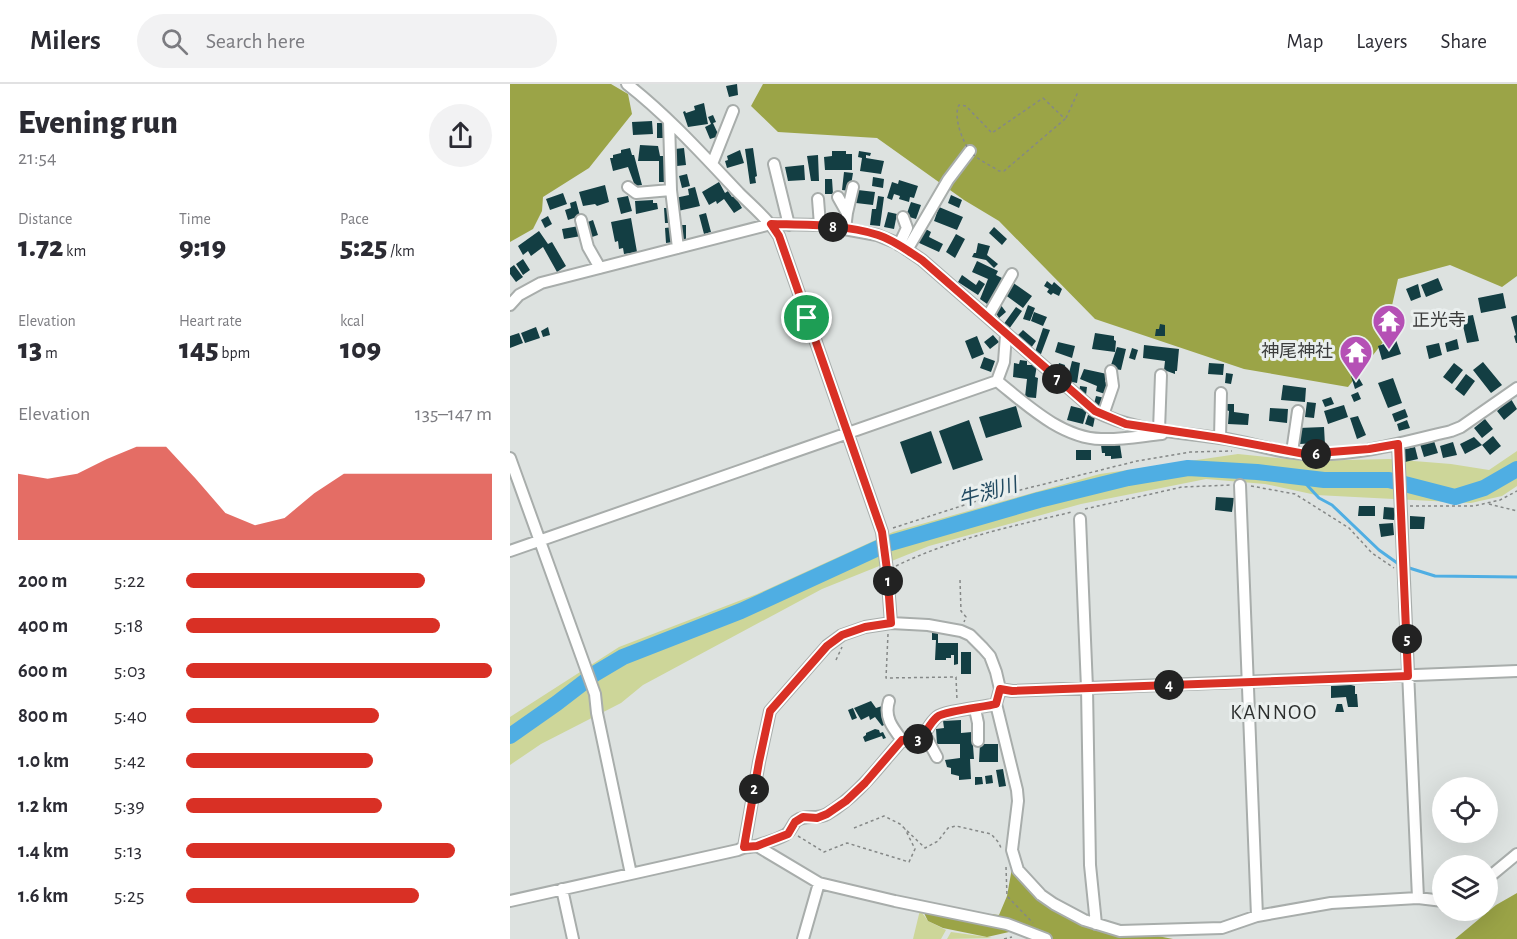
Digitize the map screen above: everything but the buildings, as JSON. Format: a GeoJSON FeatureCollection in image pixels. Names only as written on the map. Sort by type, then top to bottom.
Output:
{"type":"FeatureCollection","features":[{"type":"Feature","properties":{"kind":"street"},"geometry":{"type":"LineString","coordinates":[[627,84],[669,120],[771,224],[779,236],[882,534],[887,568],[890,626]]}},
{"type":"Feature","properties":{"kind":"street"},"geometry":{"type":"LineString","coordinates":[[712,164],[733,111]]}},
{"type":"Feature","properties":{"kind":"street"},"geometry":{"type":"LineString","coordinates":[[669,120],[671,190],[678,248]]}},
{"type":"Feature","properties":{"kind":"street"},"geometry":{"type":"LineString","coordinates":[[903,248],[970,151]]}},
{"type":"Feature","properties":{"kind":"street"},"geometry":{"type":"LineString","coordinates":[[774,164],[789,225]]}},
{"type":"Feature","properties":{"kind":"street"},"geometry":{"type":"LineString","coordinates":[[628,187],[636,193],[671,190]]}},
{"type":"Feature","properties":{"kind":"street"},"geometry":{"type":"LineString","coordinates":[[845,229],[853,187]]}},
{"type":"Feature","properties":{"kind":"street"},"geometry":{"type":"LineString","coordinates":[[838,197],[847,213]]}},
{"type":"Feature","properties":{"kind":"street"},"geometry":{"type":"LineString","coordinates":[[818,199],[820,225]]}},
{"type":"Feature","properties":{"kind":"street"},"geometry":{"type":"LineString","coordinates":[[903,217],[907,228],[903,248]]}},
{"type":"Feature","properties":{"kind":"street"},"geometry":{"type":"LineString","coordinates":[[581,220],[588,247],[600,268]]}},
{"type":"Feature","properties":{"kind":"street"},"geometry":{"type":"LineString","coordinates":[[510,305],[519,295],[541,283],[771,224],[820,225],[877,235],[922,260],[1095,411],[1126,424],[1220,438],[1292,452],[1312,454],[1369,449],[1398,444],[1461,427],[1517,388]]}},
{"type":"Feature","properties":{"kind":"street"},"geometry":{"type":"LineString","coordinates":[[988,316],[1011,274]]}},
{"type":"Feature","properties":{"kind":"street"},"geometry":{"type":"LineString","coordinates":[[997,381],[1004,362],[1006,335]]}},
{"type":"Feature","properties":{"kind":"street"},"geometry":{"type":"LineString","coordinates":[[1103,415],[1113,386],[1111,371]]}},
{"type":"Feature","properties":{"kind":"street"},"geometry":{"type":"LineString","coordinates":[[1159,430],[1161,375]]}},
{"type":"Feature","properties":{"kind":"street"},"geometry":{"type":"LineString","coordinates":[[510,551],[997,381]]}},
{"type":"Feature","properties":{"kind":"street"},"geometry":{"type":"LineString","coordinates":[[997,381],[1064,429],[1087,437],[1118,439],[1176,433]]}},
{"type":"Feature","properties":{"kind":"street"},"geometry":{"type":"LineString","coordinates":[[1220,438],[1221,393]]}},
{"type":"Feature","properties":{"kind":"street"},"geometry":{"type":"LineString","coordinates":[[1292,452],[1298,411]]}},
{"type":"Feature","properties":{"kind":"street"},"geometry":{"type":"LineString","coordinates":[[1398,444],[1418,898]]}},
{"type":"Feature","properties":{"kind":"street"},"geometry":{"type":"LineString","coordinates":[[510,458],[595,694],[631,874]]}},
{"type":"Feature","properties":{"kind":"street"},"geometry":{"type":"LineString","coordinates":[[1240,485],[1257,916]]}},
{"type":"Feature","properties":{"kind":"street"},"geometry":{"type":"LineString","coordinates":[[1080,519],[1087,688],[1090,866],[1096,924]]}},
{"type":"Feature","properties":{"kind":"street"},"geometry":{"type":"LineString","coordinates":[[744,847],[770,711],[827,646],[842,635],[865,627],[928,625],[970,635],[990,656],[1000,689],[996,704],[1017,789],[1018,801],[1012,850],[1018,870],[1041,895],[1070,914],[1120,931],[1139,932],[1177,928],[1222,928],[1257,916],[1331,903],[1418,898],[1432,900]]}},
{"type":"Feature","properties":{"kind":"street"},"geometry":{"type":"LineString","coordinates":[[1000,689],[1012,691],[1517,671]]}},
{"type":"Feature","properties":{"kind":"street"},"geometry":{"type":"LineString","coordinates":[[889,701],[887,708],[889,722],[902,740],[910,742],[925,735],[937,717],[958,710],[996,704]]}},
{"type":"Feature","properties":{"kind":"street"},"geometry":{"type":"LineString","coordinates":[[975,709],[978,741]]}},
{"type":"Feature","properties":{"kind":"street"},"geometry":{"type":"LineString","coordinates":[[925,735],[937,757]]}},
{"type":"Feature","properties":{"kind":"street"},"geometry":{"type":"LineString","coordinates":[[510,901],[744,847],[757,846],[788,834],[795,822],[803,817],[817,818],[846,801],[865,783],[902,740]]}},
{"type":"Feature","properties":{"kind":"street"},"geometry":{"type":"LineString","coordinates":[[757,846],[819,883],[1007,924],[1046,939]]}},
{"type":"Feature","properties":{"kind":"street"},"geometry":{"type":"LineString","coordinates":[[1498,870],[1517,854]]}},
{"type":"Feature","properties":{"kind":"street"},"geometry":{"type":"LineString","coordinates":[[803,939],[819,883]]}},
{"type":"Feature","properties":{"kind":"street"},"geometry":{"type":"LineString","coordinates":[[562,889],[573,939]]}},
{"type":"Feature","properties":{"kind":"path"},"geometry":{"type":"LineString","coordinates":[[1065,119],[1043,98],[992,133],[966,106],[959,105],[955,112],[970,151],[999,171],[1004,171],[1065,119],[1078,92]]}},
{"type":"Feature","properties":{"kind":"path"},"geometry":{"type":"LineString","coordinates":[[882,534],[980,500],[1137,461],[1190,452],[1240,450],[1249,443]]}},
{"type":"Feature","properties":{"kind":"path"},"geometry":{"type":"LineString","coordinates":[[887,568],[945,546],[1014,526],[1182,487],[1240,485],[1295,495],[1348,528],[1372,553],[1404,569]]}},
{"type":"Feature","properties":{"kind":"path"},"geometry":{"type":"LineString","coordinates":[[1401,502],[1474,506],[1487,504],[1517,491]]}},
{"type":"Feature","properties":{"kind":"path"},"geometry":{"type":"LineString","coordinates":[[1487,504],[1517,511]]}},
{"type":"Feature","properties":{"kind":"path"},"geometry":{"type":"LineString","coordinates":[[960,580],[961,611],[966,616],[961,632]]}},
{"type":"Feature","properties":{"kind":"path"},"geometry":{"type":"LineString","coordinates":[[890,626],[886,678],[956,677],[958,710]]}},
{"type":"Feature","properties":{"kind":"path"},"geometry":{"type":"LineString","coordinates":[[836,660],[846,643]]}},
{"type":"Feature","properties":{"kind":"path"},"geometry":{"type":"LineString","coordinates":[[854,828],[884,816],[904,827],[925,848],[938,841],[948,828],[956,826],[990,834],[999,843],[1003,852]]}},
{"type":"Feature","properties":{"kind":"path"},"geometry":{"type":"LineString","coordinates":[[792,833],[824,852],[847,843],[909,862],[915,849],[904,827]]}},
{"type":"Feature","properties":{"kind":"path"},"geometry":{"type":"LineString","coordinates":[[1006,861],[1007,897],[1034,922],[1030,933]]}},
{"type":"Feature","properties":{"kind":"green space"},"geometry":{"type":"Polygon","coordinates":[[[510,84],[611,84],[628,94],[632,114],[589,168],[543,197],[542,211],[533,229],[510,242],[510,84]]]}},
{"type":"Feature","properties":{"kind":"green space"},"geometry":{"type":"Polygon","coordinates":[[[763,84],[1517,84],[1517,276],[1502,287],[1450,265],[1398,279],[1384,341],[1348,387],[1244,369],[1095,319],[999,221],[964,200],[877,138],[778,132],[751,106],[763,84]]]}},
{"type":"Feature","properties":{"kind":"green space"},"geometry":{"type":"Polygon","coordinates":[[[1517,451],[1517,486],[1502,496],[1471,503],[1316,495],[1265,484],[1206,479],[1081,504],[929,546],[822,589],[643,685],[621,703],[541,744],[510,765],[510,717],[619,647],[757,594],[893,532],[1100,474],[1238,454],[1307,461],[1389,459],[1451,464],[1489,470],[1517,451]]]}},
{"type":"Feature","properties":{"kind":"green space"},"geometry":{"type":"Polygon","coordinates":[[[1012,868],[1073,916],[1096,924],[1173,939],[1050,939],[1018,930],[987,937],[943,928],[928,921],[921,907],[999,915],[1007,896],[1012,868]]]}},
{"type":"Feature","properties":{"kind":"green space"},"geometry":{"type":"Polygon","coordinates":[[[1517,893],[1517,939],[1455,939],[1477,921],[1498,921],[1498,904],[1517,893]]]}},
{"type":"Feature","properties":{"kind":"green space"},"geometry":{"type":"Polygon","coordinates":[[[920,910],[928,921],[946,930],[941,939],[913,939],[920,910]]]}},
{"type":"Feature","properties":{"kind":"green space"},"geometry":{"type":"Polygon","coordinates":[[[951,932],[987,937],[992,938],[947,939],[951,932]]]}},
{"type":"Feature","properties":{"kind":"waterway","name":"牛渕川"},"geometry":{"type":"LineString","coordinates":[[510,736],[596,673],[623,657],[741,611],[887,544],[1039,500],[1128,478],[1188,468],[1257,472],[1324,480],[1389,480],[1455,497],[1484,488],[1517,469]]}},
{"type":"Feature","properties":{"kind":"waterway"},"geometry":{"type":"LineString","coordinates":[[1305,477],[1306,484],[1319,498],[1332,505],[1379,550],[1400,565]]}},
{"type":"Feature","properties":{"kind":"waterway"},"geometry":{"type":"LineString","coordinates":[[1406,567],[1435,576],[1517,577]]}},
{"type":"Feature","properties":{"kind":"place","name":"正光寺"},"geometry":{"type":"Point","coordinates":[1389,350]}},
{"type":"Feature","properties":{"kind":"place","name":"神尾神社"},"geometry":{"type":"Point","coordinates":[1356,381]}},
{"type":"Feature","properties":{"kind":"district","name":"KANNOO"},"geometry":{"type":"Point","coordinates":[1274,712]}},
{"type":"Feature","properties":{"kind":"route"},"geometry":{"type":"LineString","coordinates":[[771,224],[822,225],[877,235],[897,243],[922,260],[987,315],[1006,335],[1095,411],[1108,418],[1126,424],[1305,454],[1369,449],[1398,444],[1408,676],[1012,691],[1000,689],[996,704],[947,712],[937,717],[925,735],[917,740],[910,742],[902,740],[860,788],[827,814],[817,818],[803,817],[795,822],[788,834],[757,846],[744,847],[770,711],[827,646],[842,635],[865,627],[891,623],[882,532],[807,318],[779,236],[771,224]]}}]}
